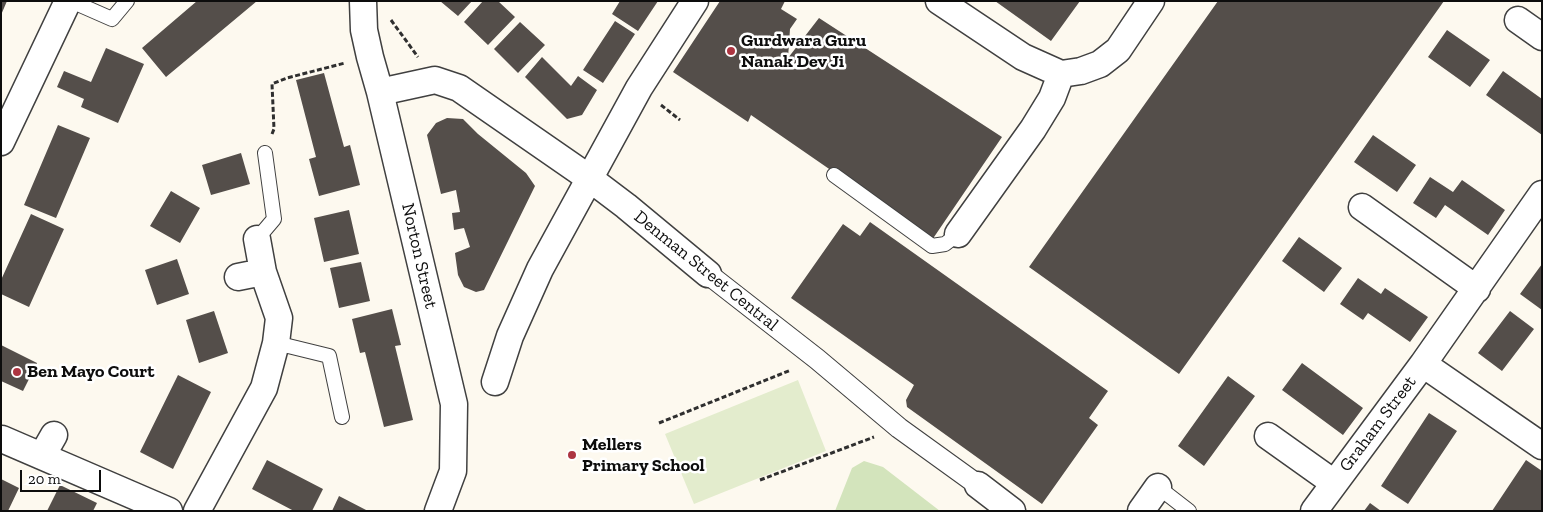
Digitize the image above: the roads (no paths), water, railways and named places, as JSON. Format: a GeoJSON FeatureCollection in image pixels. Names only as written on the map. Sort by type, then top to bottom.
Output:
{"type":"FeatureCollection","features":[{"type":"Feature","properties":{"kind":"street"},"geometry":{"type":"LineString","coordinates":[[1,142],[69,1]]}},
{"type":"Feature","properties":{"kind":"street","name":"Norton Street"},"geometry":{"type":"LineString","coordinates":[[364,1],[364,30],[370,57],[454,404],[453,471],[438,511]]}},
{"type":"Feature","properties":{"kind":"street"},"geometry":{"type":"LineString","coordinates":[[494,382],[510,336],[540,269],[639,88],[695,1]]}},
{"type":"Feature","properties":{"kind":"street"},"geometry":{"type":"LineString","coordinates":[[939,1],[1023,57],[1060,74],[1081,71],[1100,64],[1118,50],[1151,1]]}},
{"type":"Feature","properties":{"kind":"street"},"geometry":{"type":"LineString","coordinates":[[1518,20],[1542,37]]}},
{"type":"Feature","properties":{"kind":"street"},"geometry":{"type":"LineString","coordinates":[[958,234],[1034,130],[1052,98],[1060,74]]}},
{"type":"Feature","properties":{"kind":"street","name":"Denman Street Central"},"geometry":{"type":"LineString","coordinates":[[380,92],[435,80],[459,88],[589,178],[626,206],[708,274],[817,359],[899,428],[1012,511]]}},
{"type":"Feature","properties":{"kind":"street","name":"Graham Street"},"geometry":{"type":"LineString","coordinates":[[1314,511],[1423,364],[1542,194]]}},
{"type":"Feature","properties":{"kind":"street"},"geometry":{"type":"LineString","coordinates":[[1362,207],[1378,233],[1476,289]]}},
{"type":"Feature","properties":{"kind":"street"},"geometry":{"type":"LineString","coordinates":[[197,511],[264,388],[276,343],[279,318],[263,272],[257,240]]}},
{"type":"Feature","properties":{"kind":"street"},"geometry":{"type":"LineString","coordinates":[[238,277],[263,272]]}},
{"type":"Feature","properties":{"kind":"street","name":"Graham Street"},"geometry":{"type":"LineString","coordinates":[[1423,364],[1542,446]]}},
{"type":"Feature","properties":{"kind":"street","name":"Graham Street"},"geometry":{"type":"LineString","coordinates":[[1268,436],[1334,483]]}},
{"type":"Feature","properties":{"kind":"street"},"geometry":{"type":"LineString","coordinates":[[2,439],[48,446],[169,511]]}},
{"type":"Feature","properties":{"kind":"street"},"geometry":{"type":"LineString","coordinates":[[1141,511],[1158,487]]}},
{"type":"Feature","properties":{"kind":"lane"},"geometry":{"type":"LineString","coordinates":[[69,1],[112,18],[127,1]]}},
{"type":"Feature","properties":{"kind":"lane"},"geometry":{"type":"LineString","coordinates":[[257,240],[274,219],[265,153]]}},
{"type":"Feature","properties":{"kind":"lane"},"geometry":{"type":"LineString","coordinates":[[834,175],[932,246],[944,244],[958,234]]}},
{"type":"Feature","properties":{"kind":"lane"},"geometry":{"type":"LineString","coordinates":[[276,343],[329,356],[342,417]]}},
{"type":"Feature","properties":{"kind":"lane"},"geometry":{"type":"LineString","coordinates":[[1158,487],[1189,511]]}},
{"type":"Feature","properties":{"kind":"place","name":"Gurdwara Guru Nanak Dev Ji"},"geometry":{"type":"Point","coordinates":[731,51]}},
{"type":"Feature","properties":{"kind":"place","name":"Ben Mayo Court"},"geometry":{"type":"Point","coordinates":[17,372]}},
{"type":"Feature","properties":{"kind":"place","name":"Mellers Primary School"},"geometry":{"type":"Point","coordinates":[572,455]}}]}
